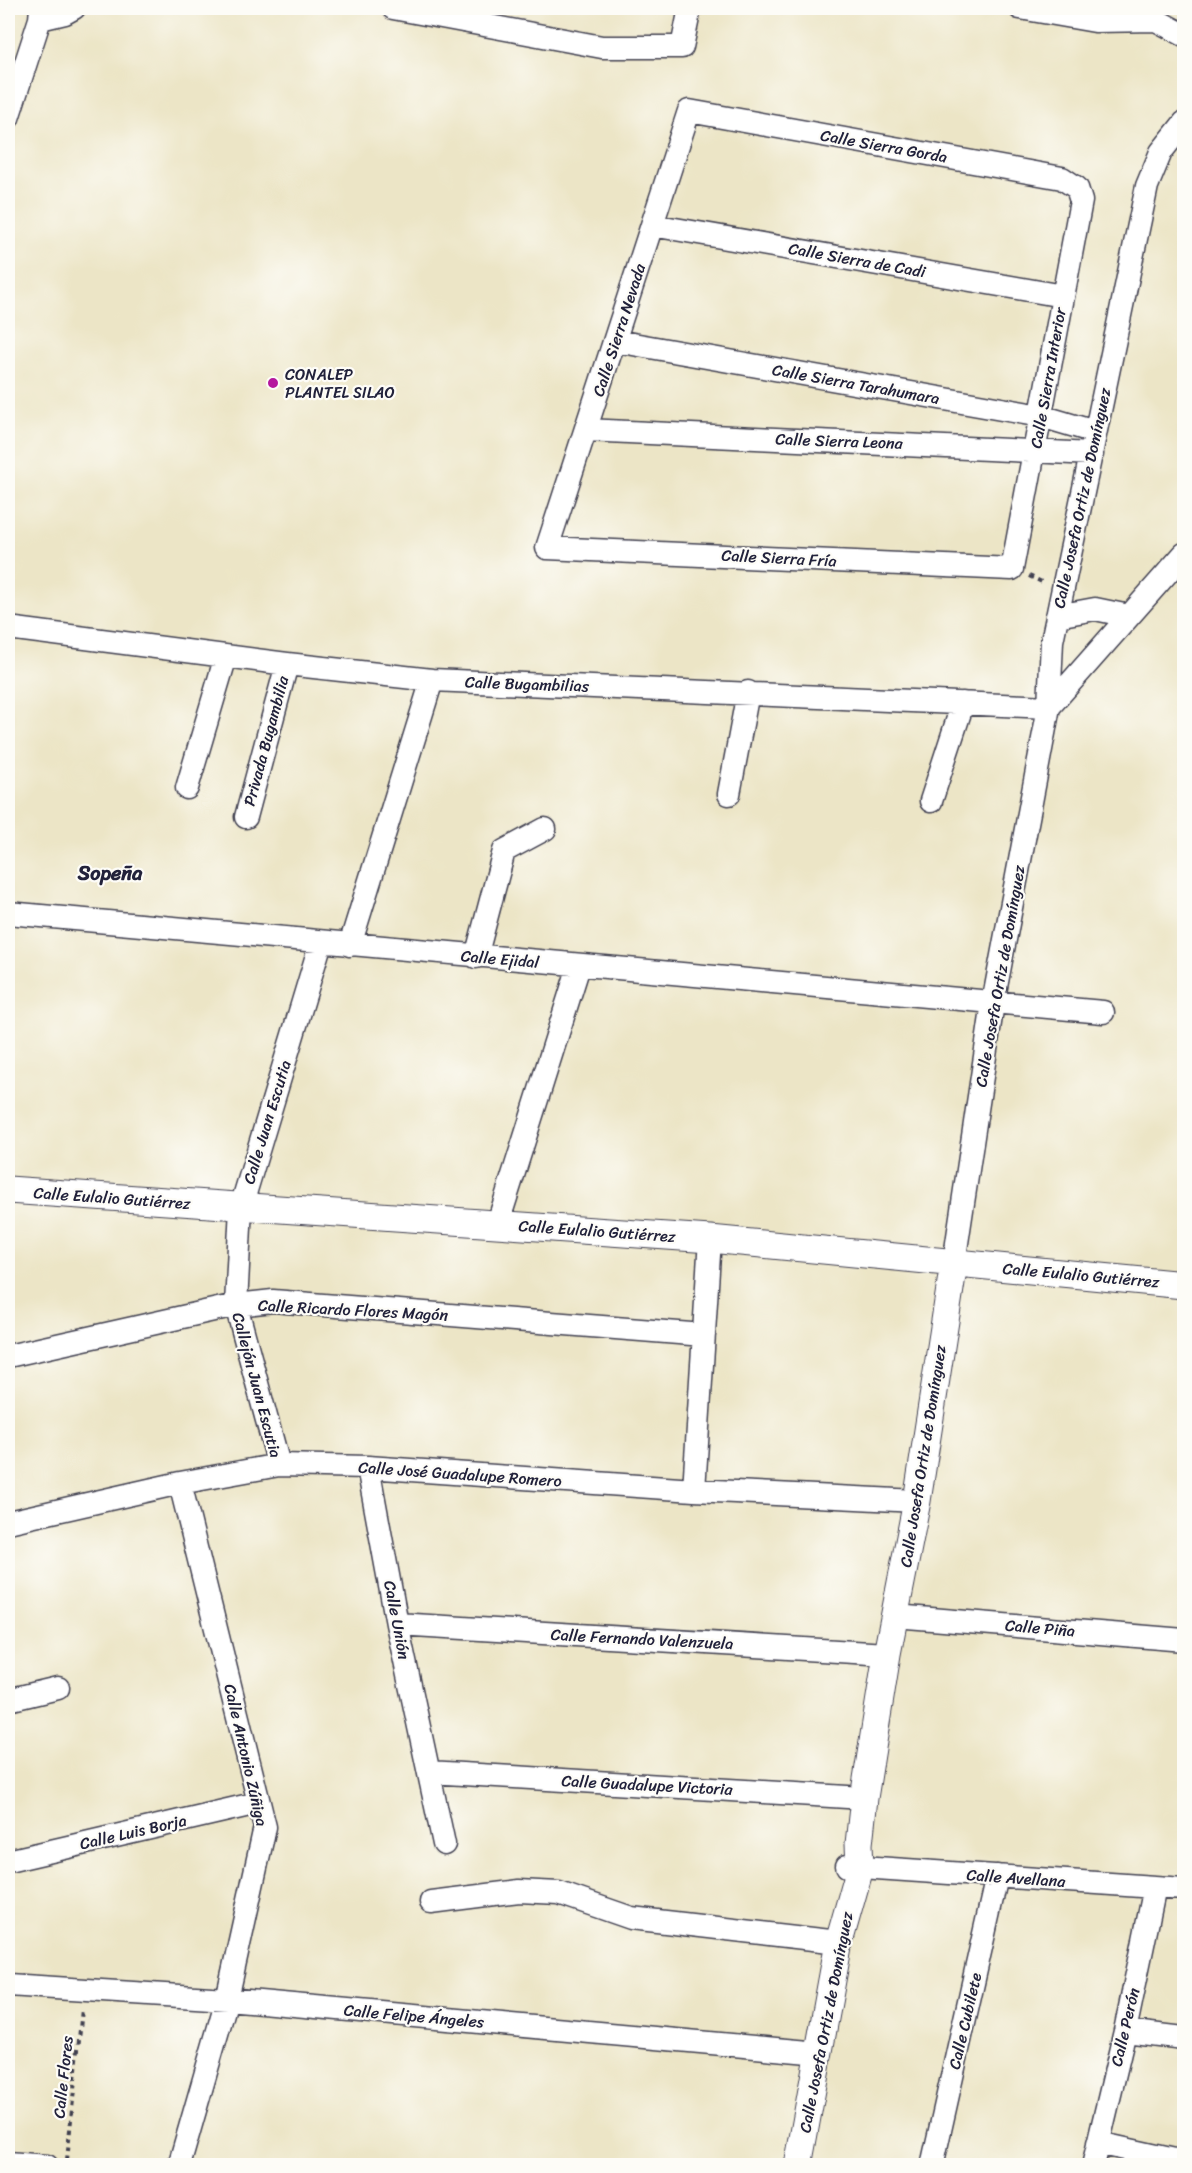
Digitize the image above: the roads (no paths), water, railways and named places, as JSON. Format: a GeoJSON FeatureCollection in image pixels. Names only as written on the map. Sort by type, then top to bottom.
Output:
{"type":"FeatureCollection","features":[{"type":"Feature","properties":{"kind":"street"},"geometry":{"type":"LineString","coordinates":[[8,118],[40,13],[65,13],[74,8]]}},
{"type":"Feature","properties":{"kind":"street"},"geometry":{"type":"LineString","coordinates":[[393,8],[602,47],[682,47],[690,8]]}},
{"type":"Feature","properties":{"kind":"street"},"geometry":{"type":"LineString","coordinates":[[1020,8],[1095,21],[1156,14],[1185,35]]}},
{"type":"Feature","properties":{"kind":"street","name":"Calle Sierra Gorda"},"geometry":{"type":"LineString","coordinates":[[688,111],[1062,178],[1077,188]]}},
{"type":"Feature","properties":{"kind":"street","name":"Calle Sierra Nevada"},"geometry":{"type":"LineString","coordinates":[[547,548],[616,341],[688,111]]}},
{"type":"Feature","properties":{"kind":"street","name":"Calle Josefa Ortiz de Domínguez"},"geometry":{"type":"LineString","coordinates":[[798,2166],[811,2053],[831,1941],[855,1859],[887,1654],[917,1501],[993,1004],[1049,707],[1052,641],[1147,186],[1161,152],[1185,123]]}},
{"type":"Feature","properties":{"kind":"street","name":"Calle Sierra Interior"},"geometry":{"type":"LineString","coordinates":[[1012,569],[1081,201],[1077,188]]}},
{"type":"Feature","properties":{"kind":"street","name":"Calle Sierra de Cadi"},"geometry":{"type":"LineString","coordinates":[[652,225],[1063,296]]}},
{"type":"Feature","properties":{"kind":"street","name":"Calle Sierra Tarahumara"},"geometry":{"type":"LineString","coordinates":[[616,341],[1041,416],[1095,432]]}},
{"type":"Feature","properties":{"kind":"street","name":"Calle Sierra Leona"},"geometry":{"type":"LineString","coordinates":[[586,430],[1092,454]]}},
{"type":"Feature","properties":{"kind":"street","name":"Calle Sierra Fría"},"geometry":{"type":"LineString","coordinates":[[547,548],[1012,569]]}},
{"type":"Feature","properties":{"kind":"street"},"geometry":{"type":"LineString","coordinates":[[1049,707],[1185,554]]}},
{"type":"Feature","properties":{"kind":"street"},"geometry":{"type":"LineString","coordinates":[[1057,616],[1095,609],[1129,616]]}},
{"type":"Feature","properties":{"kind":"street","name":"Calle Bugambilias"},"geometry":{"type":"LineString","coordinates":[[8,627],[287,664],[432,680],[748,692],[1049,707]]}},
{"type":"Feature","properties":{"kind":"street"},"geometry":{"type":"LineString","coordinates":[[187,789],[226,656]]}},
{"type":"Feature","properties":{"kind":"street","name":"Privada Bugambilia"},"geometry":{"type":"LineString","coordinates":[[246,817],[287,664]]}},
{"type":"Feature","properties":{"kind":"street"},"geometry":{"type":"LineString","coordinates":[[350,945],[432,680]]}},
{"type":"Feature","properties":{"kind":"street"},"geometry":{"type":"LineString","coordinates":[[729,794],[748,692]]}},
{"type":"Feature","properties":{"kind":"street"},"geometry":{"type":"LineString","coordinates":[[932,801],[963,703]]}},
{"type":"Feature","properties":{"kind":"street"},"geometry":{"type":"LineString","coordinates":[[476,957],[504,850],[544,829]]}},
{"type":"Feature","properties":{"kind":"street","name":"Calle Ejidal"},"geometry":{"type":"LineString","coordinates":[[8,913],[993,1004],[1104,1012]]}},
{"type":"Feature","properties":{"kind":"street","name":"Calle Juan Escutia"},"geometry":{"type":"LineString","coordinates":[[236,1305],[241,1207],[321,942]]}},
{"type":"Feature","properties":{"kind":"street"},"geometry":{"type":"LineString","coordinates":[[498,1223],[579,966]]}},
{"type":"Feature","properties":{"kind":"street","name":"Calle Eulalio Gutiérrez"},"geometry":{"type":"LineString","coordinates":[[8,1190],[710,1239],[1185,1285]]}},
{"type":"Feature","properties":{"kind":"street"},"geometry":{"type":"LineString","coordinates":[[694,1490],[710,1239]]}},
{"type":"Feature","properties":{"kind":"street","name":"Calle Ricardo Flores Magón"},"geometry":{"type":"LineString","coordinates":[[8,1356],[236,1305],[273,1302],[704,1335]]}},
{"type":"Feature","properties":{"kind":"street","name":"Callejón Juan Escutia"},"geometry":{"type":"LineString","coordinates":[[236,1305],[279,1465]]}},
{"type":"Feature","properties":{"kind":"street","name":"Calle José Guadalupe Romero"},"geometry":{"type":"LineString","coordinates":[[8,1522],[180,1483],[279,1465],[368,1467],[694,1490],[917,1501]]}},
{"type":"Feature","properties":{"kind":"street","name":"Calle Unión"},"geometry":{"type":"LineString","coordinates":[[368,1467],[397,1624],[444,1844]]}},
{"type":"Feature","properties":{"kind":"street","name":"Calle Antonio Zúñiga"},"geometry":{"type":"LineString","coordinates":[[179,2166],[227,1999],[265,1827],[180,1483]]}},
{"type":"Feature","properties":{"kind":"street","name":"Calle Piña"},"geometry":{"type":"LineString","coordinates":[[895,1616],[1185,1640]]}},
{"type":"Feature","properties":{"kind":"street","name":"Calle Fernando Valenzuela"},"geometry":{"type":"LineString","coordinates":[[397,1624],[887,1654]]}},
{"type":"Feature","properties":{"kind":"street"},"geometry":{"type":"LineString","coordinates":[[8,1700],[58,1688]]}},
{"type":"Feature","properties":{"kind":"street","name":"Calle Guadalupe Victoria"},"geometry":{"type":"LineString","coordinates":[[429,1772],[864,1798]]}},
{"type":"Feature","properties":{"kind":"street","name":"Calle Luis Borja"},"geometry":{"type":"LineString","coordinates":[[8,1861],[258,1803]]}},
{"type":"Feature","properties":{"kind":"street","name":"Calle Avellana"},"geometry":{"type":"LineString","coordinates":[[855,1859],[997,1876],[1185,1889]]}},
{"type":"Feature","properties":{"kind":"street","name":"Calle Cubilete"},"geometry":{"type":"LineString","coordinates":[[932,2166],[997,1876]]}},
{"type":"Feature","properties":{"kind":"street","name":"Calle Perón"},"geometry":{"type":"LineString","coordinates":[[1093,2166],[1125,2031],[1155,1887]]}},
{"type":"Feature","properties":{"kind":"street"},"geometry":{"type":"LineString","coordinates":[[431,1902],[519,1891],[559,1893],[631,1917],[831,1941]]}},
{"type":"Feature","properties":{"kind":"street","name":"Calle Felipe Ángeles"},"geometry":{"type":"LineString","coordinates":[[8,1985],[227,1999],[811,2053]]}},
{"type":"Feature","properties":{"kind":"street"},"geometry":{"type":"LineString","coordinates":[[1125,2031],[1185,2038]]}},
{"type":"Feature","properties":{"kind":"street","name":"Calle Josefa Ortiz de Domínguez"},"geometry":{"type":"LineString","coordinates":[[783,2166],[811,2053]]}},
{"type":"Feature","properties":{"kind":"street"},"geometry":{"type":"LineString","coordinates":[[1098,2143],[1185,2162]]}},
{"type":"Feature","properties":{"kind":"street"},"geometry":{"type":"LineString","coordinates":[[8,2163],[47,2166]]}},
{"type":"Feature","properties":{"kind":"place","name":"CONALEP PLANTEL SILAO"},"geometry":{"type":"Point","coordinates":[273,383]}},
{"type":"Feature","properties":{"kind":"district","name":"Sopeña"},"geometry":{"type":"Point","coordinates":[110,873]}}]}
